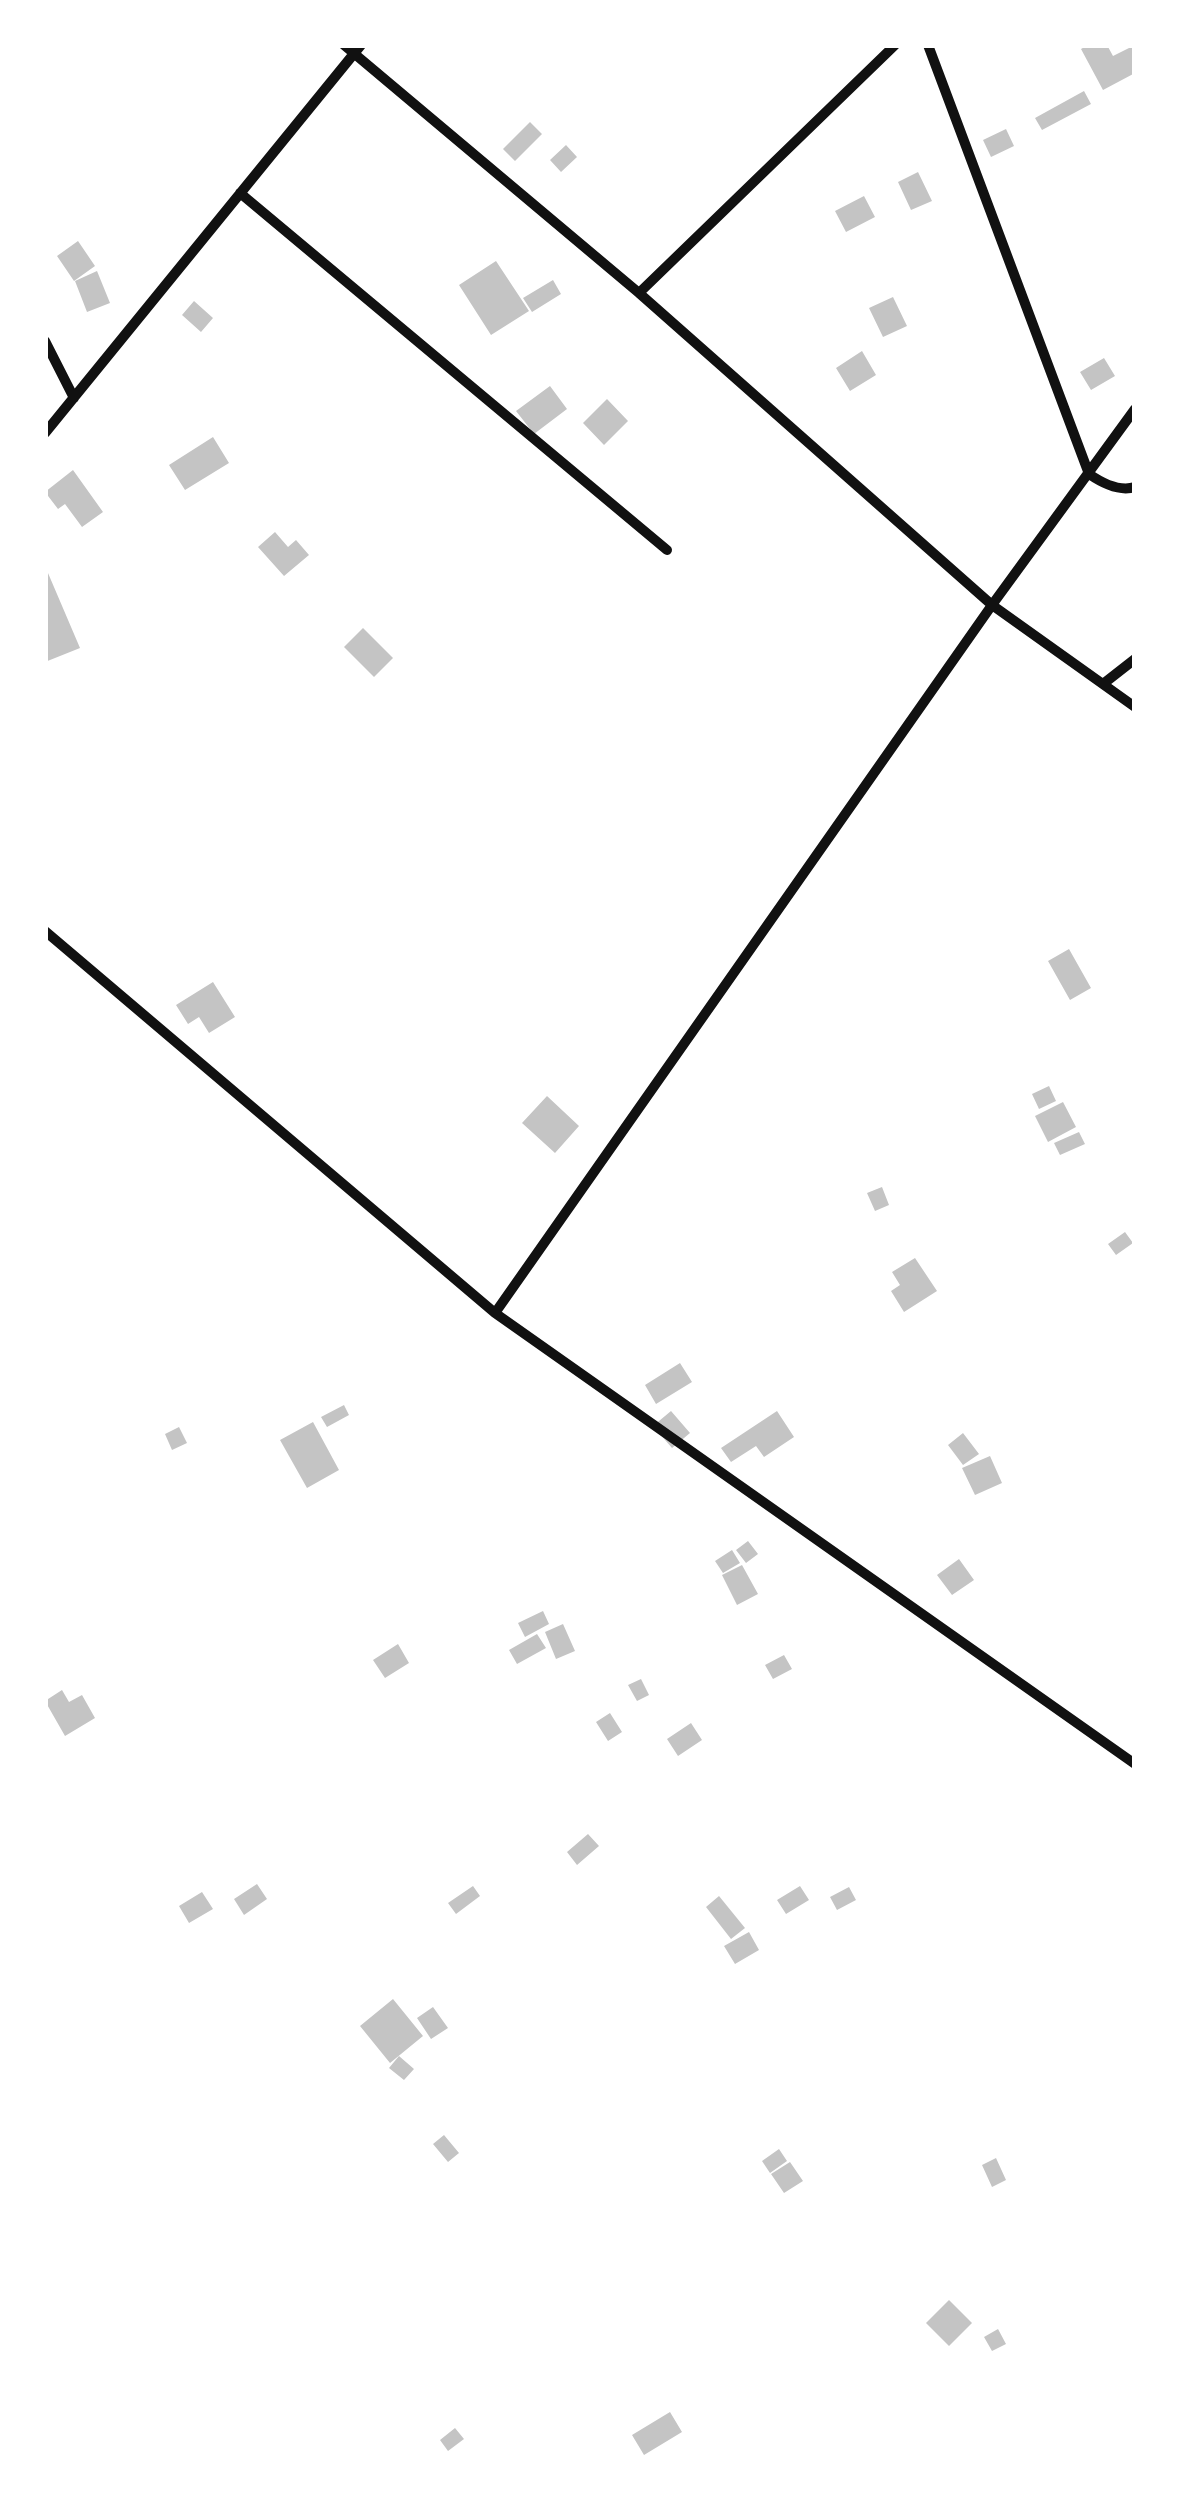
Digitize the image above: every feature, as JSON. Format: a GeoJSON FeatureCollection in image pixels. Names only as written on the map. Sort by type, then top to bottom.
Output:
{"type":"FeatureCollection","features":[{"type":"Feature","properties":{"kind":"street"},"geometry":{"type":"LineString","coordinates":[[344,45],[358,49],[992,605],[1135,706]]}},
{"type":"Feature","properties":{"kind":"street"},"geometry":{"type":"LineString","coordinates":[[639,293],[895,45]]}},
{"type":"Feature","properties":{"kind":"street"},"geometry":{"type":"LineString","coordinates":[[928,45],[1089,474],[1113,486],[1128,490],[1135,487]]}},
{"type":"Feature","properties":{"kind":"street"},"geometry":{"type":"LineString","coordinates":[[45,433],[358,49]]}},
{"type":"Feature","properties":{"kind":"street"},"geometry":{"type":"LineString","coordinates":[[240,194],[667,550]]}},
{"type":"Feature","properties":{"kind":"street"},"geometry":{"type":"LineString","coordinates":[[45,342],[74,398]]}},
{"type":"Feature","properties":{"kind":"street"},"geometry":{"type":"LineString","coordinates":[[495,1313],[992,605],[1135,409]]}},
{"type":"Feature","properties":{"kind":"street"},"geometry":{"type":"LineString","coordinates":[[1103,684],[1135,659]]}},
{"type":"Feature","properties":{"kind":"street"},"geometry":{"type":"LineString","coordinates":[[45,932],[495,1313],[1135,1764]]}},
{"type":"Feature","properties":{"kind":"building"},"geometry":{"type":"Polygon","coordinates":[[[1107,45],[1113,56],[1135,45],[1135,73],[1103,90],[1081,49],[1107,45]]]}},
{"type":"Feature","properties":{"kind":"building"},"geometry":{"type":"Polygon","coordinates":[[[1084,91],[1091,104],[1042,130],[1035,118],[1084,91]]]}},
{"type":"Feature","properties":{"kind":"building"},"geometry":{"type":"Polygon","coordinates":[[[530,122],[542,134],[515,161],[503,149],[530,122]]]}},
{"type":"Feature","properties":{"kind":"building"},"geometry":{"type":"Polygon","coordinates":[[[1006,129],[1014,146],[991,157],[983,140],[1006,129]]]}},
{"type":"Feature","properties":{"kind":"building"},"geometry":{"type":"Polygon","coordinates":[[[566,145],[577,157],[561,172],[550,160],[566,145]]]}},
{"type":"Feature","properties":{"kind":"building"},"geometry":{"type":"Polygon","coordinates":[[[918,172],[932,201],[911,210],[898,182],[918,172]]]}},
{"type":"Feature","properties":{"kind":"building"},"geometry":{"type":"Polygon","coordinates":[[[864,196],[875,217],[846,232],[835,211],[864,196]]]}},
{"type":"Feature","properties":{"kind":"building"},"geometry":{"type":"Polygon","coordinates":[[[78,241],[95,266],[74,281],[57,256],[78,241]]]}},
{"type":"Feature","properties":{"kind":"building"},"geometry":{"type":"Polygon","coordinates":[[[496,261],[529,311],[491,335],[459,285],[496,261]]]}},
{"type":"Feature","properties":{"kind":"building"},"geometry":{"type":"Polygon","coordinates":[[[97,271],[110,303],[87,312],[75,281],[97,271]]]}},
{"type":"Feature","properties":{"kind":"building"},"geometry":{"type":"Polygon","coordinates":[[[553,280],[561,294],[532,312],[523,298],[553,280]]]}},
{"type":"Feature","properties":{"kind":"building"},"geometry":{"type":"Polygon","coordinates":[[[893,297],[907,326],[883,337],[869,308],[893,297]]]}},
{"type":"Feature","properties":{"kind":"building"},"geometry":{"type":"Polygon","coordinates":[[[194,301],[213,318],[201,332],[182,315],[194,301]]]}},
{"type":"Feature","properties":{"kind":"building"},"geometry":{"type":"Polygon","coordinates":[[[862,351],[876,375],[850,391],[836,368],[862,351]]]}},
{"type":"Feature","properties":{"kind":"building"},"geometry":{"type":"Polygon","coordinates":[[[1104,358],[1115,376],[1091,390],[1080,372],[1104,358]]]}},
{"type":"Feature","properties":{"kind":"building"},"geometry":{"type":"Polygon","coordinates":[[[550,386],[567,409],[534,434],[516,411],[550,386]]]}},
{"type":"Feature","properties":{"kind":"building"},"geometry":{"type":"Polygon","coordinates":[[[607,399],[628,421],[604,445],[583,423],[607,399]]]}},
{"type":"Feature","properties":{"kind":"building"},"geometry":{"type":"Polygon","coordinates":[[[213,437],[229,463],[185,490],[169,465],[213,437]]]}},
{"type":"Feature","properties":{"kind":"building"},"geometry":{"type":"Polygon","coordinates":[[[73,470],[103,512],[82,527],[65,504],[58,509],[45,492],[73,470]]]}},
{"type":"Feature","properties":{"kind":"building"},"geometry":{"type":"Polygon","coordinates":[[[275,532],[288,547],[296,540],[309,555],[284,576],[258,547],[275,532]]]}},
{"type":"Feature","properties":{"kind":"building"},"geometry":{"type":"Polygon","coordinates":[[[45,566],[80,648],[45,662],[45,566]]]}},
{"type":"Feature","properties":{"kind":"building"},"geometry":{"type":"Polygon","coordinates":[[[363,628],[393,658],[374,677],[344,647],[363,628]]]}},
{"type":"Feature","properties":{"kind":"building"},"geometry":{"type":"Polygon","coordinates":[[[1069,949],[1091,988],[1070,1000],[1048,961],[1069,949]]]}},
{"type":"Feature","properties":{"kind":"building"},"geometry":{"type":"Polygon","coordinates":[[[213,982],[235,1017],[209,1033],[199,1017],[188,1024],[176,1005],[213,982]]]}},
{"type":"Feature","properties":{"kind":"building"},"geometry":{"type":"Polygon","coordinates":[[[1049,1086],[1056,1101],[1039,1109],[1032,1094],[1049,1086]]]}},
{"type":"Feature","properties":{"kind":"building"},"geometry":{"type":"Polygon","coordinates":[[[547,1096],[579,1126],[555,1153],[522,1123],[547,1096]]]}},
{"type":"Feature","properties":{"kind":"building"},"geometry":{"type":"Polygon","coordinates":[[[1063,1102],[1076,1127],[1048,1142],[1035,1116],[1063,1102]]]}},
{"type":"Feature","properties":{"kind":"building"},"geometry":{"type":"Polygon","coordinates":[[[1079,1132],[1085,1144],[1060,1155],[1054,1143],[1079,1132]]]}},
{"type":"Feature","properties":{"kind":"building"},"geometry":{"type":"Polygon","coordinates":[[[882,1187],[889,1205],[875,1211],[867,1193],[882,1187]]]}},
{"type":"Feature","properties":{"kind":"building"},"geometry":{"type":"Polygon","coordinates":[[[1125,1232],[1133,1243],[1116,1255],[1108,1244],[1125,1232]]]}},
{"type":"Feature","properties":{"kind":"building"},"geometry":{"type":"Polygon","coordinates":[[[915,1258],[937,1291],[904,1312],[891,1291],[900,1285],[892,1272],[915,1258]]]}},
{"type":"Feature","properties":{"kind":"building"},"geometry":{"type":"Polygon","coordinates":[[[680,1363],[692,1382],[656,1404],[645,1385],[680,1363]]]}},
{"type":"Feature","properties":{"kind":"building"},"geometry":{"type":"Polygon","coordinates":[[[344,1405],[349,1415],[327,1427],[321,1417],[344,1405]]]}},
{"type":"Feature","properties":{"kind":"building"},"geometry":{"type":"Polygon","coordinates":[[[671,1411],[690,1433],[672,1448],[653,1426],[671,1411]]]}},
{"type":"Feature","properties":{"kind":"building"},"geometry":{"type":"Polygon","coordinates":[[[777,1411],[794,1437],[764,1457],[756,1446],[731,1462],[721,1448],[777,1411]]]}},
{"type":"Feature","properties":{"kind":"building"},"geometry":{"type":"Polygon","coordinates":[[[313,1422],[339,1470],[307,1488],[280,1440],[313,1422]]]}},
{"type":"Feature","properties":{"kind":"building"},"geometry":{"type":"Polygon","coordinates":[[[179,1427],[187,1443],[172,1450],[165,1434],[179,1427]]]}},
{"type":"Feature","properties":{"kind":"building"},"geometry":{"type":"Polygon","coordinates":[[[963,1433],[979,1454],[963,1465],[948,1445],[963,1433]]]}},
{"type":"Feature","properties":{"kind":"building"},"geometry":{"type":"Polygon","coordinates":[[[990,1456],[1002,1483],[975,1495],[962,1468],[990,1456]]]}},
{"type":"Feature","properties":{"kind":"building"},"geometry":{"type":"Polygon","coordinates":[[[748,1541],[758,1554],[746,1563],[736,1550],[748,1541]]]}},
{"type":"Feature","properties":{"kind":"building"},"geometry":{"type":"Polygon","coordinates":[[[732,1550],[740,1563],[723,1573],[715,1561],[732,1550]]]}},
{"type":"Feature","properties":{"kind":"building"},"geometry":{"type":"Polygon","coordinates":[[[959,1559],[974,1580],[952,1595],[937,1575],[959,1559]]]}},
{"type":"Feature","properties":{"kind":"building"},"geometry":{"type":"Polygon","coordinates":[[[742,1565],[758,1594],[737,1605],[722,1575],[742,1565]]]}},
{"type":"Feature","properties":{"kind":"building"},"geometry":{"type":"Polygon","coordinates":[[[543,1611],[549,1624],[525,1637],[518,1623],[543,1611]]]}},
{"type":"Feature","properties":{"kind":"building"},"geometry":{"type":"Polygon","coordinates":[[[563,1624],[575,1651],[556,1659],[545,1632],[563,1624]]]}},
{"type":"Feature","properties":{"kind":"building"},"geometry":{"type":"Polygon","coordinates":[[[537,1634],[546,1648],[517,1664],[509,1650],[537,1634]]]}},
{"type":"Feature","properties":{"kind":"building"},"geometry":{"type":"Polygon","coordinates":[[[398,1644],[409,1663],[385,1678],[373,1660],[398,1644]]]}},
{"type":"Feature","properties":{"kind":"building"},"geometry":{"type":"Polygon","coordinates":[[[784,1655],[792,1669],[773,1679],[765,1665],[784,1655]]]}},
{"type":"Feature","properties":{"kind":"building"},"geometry":{"type":"Polygon","coordinates":[[[641,1679],[649,1695],[637,1701],[628,1685],[641,1679]]]}},
{"type":"Feature","properties":{"kind":"building"},"geometry":{"type":"Polygon","coordinates":[[[62,1690],[69,1702],[82,1695],[95,1718],[65,1736],[45,1701],[62,1690]]]}},
{"type":"Feature","properties":{"kind":"building"},"geometry":{"type":"Polygon","coordinates":[[[610,1713],[622,1732],[608,1741],[596,1722],[610,1713]]]}},
{"type":"Feature","properties":{"kind":"building"},"geometry":{"type":"Polygon","coordinates":[[[691,1723],[702,1740],[678,1756],[667,1739],[691,1723]]]}},
{"type":"Feature","properties":{"kind":"building"},"geometry":{"type":"Polygon","coordinates":[[[588,1834],[599,1846],[577,1865],[567,1852],[588,1834]]]}},
{"type":"Feature","properties":{"kind":"building"},"geometry":{"type":"Polygon","coordinates":[[[257,1884],[267,1899],[244,1915],[234,1899],[257,1884]]]}},
{"type":"Feature","properties":{"kind":"building"},"geometry":{"type":"Polygon","coordinates":[[[473,1886],[480,1896],[456,1914],[448,1903],[473,1886]]]}},
{"type":"Feature","properties":{"kind":"building"},"geometry":{"type":"Polygon","coordinates":[[[800,1886],[809,1900],[786,1914],[777,1900],[800,1886]]]}},
{"type":"Feature","properties":{"kind":"building"},"geometry":{"type":"Polygon","coordinates":[[[849,1887],[856,1900],[837,1910],[830,1897],[849,1887]]]}},
{"type":"Feature","properties":{"kind":"building"},"geometry":{"type":"Polygon","coordinates":[[[202,1892],[213,1909],[189,1923],[179,1906],[202,1892]]]}},
{"type":"Feature","properties":{"kind":"building"},"geometry":{"type":"Polygon","coordinates":[[[719,1896],[745,1928],[731,1939],[706,1907],[719,1896]]]}},
{"type":"Feature","properties":{"kind":"building"},"geometry":{"type":"Polygon","coordinates":[[[749,1932],[759,1950],[735,1964],[724,1946],[749,1932]]]}},
{"type":"Feature","properties":{"kind":"building"},"geometry":{"type":"Polygon","coordinates":[[[393,1999],[423,2036],[390,2063],[360,2026],[393,1999]]]}},
{"type":"Feature","properties":{"kind":"building"},"geometry":{"type":"Polygon","coordinates":[[[433,2007],[448,2028],[431,2039],[417,2018],[433,2007]]]}},
{"type":"Feature","properties":{"kind":"building"},"geometry":{"type":"Polygon","coordinates":[[[399,2056],[414,2069],[404,2080],[389,2068],[399,2056]]]}},
{"type":"Feature","properties":{"kind":"building"},"geometry":{"type":"Polygon","coordinates":[[[444,2135],[459,2153],[448,2162],[433,2144],[444,2135]]]}},
{"type":"Feature","properties":{"kind":"building"},"geometry":{"type":"Polygon","coordinates":[[[779,2149],[787,2161],[770,2173],[762,2161],[779,2149]]]}},
{"type":"Feature","properties":{"kind":"building"},"geometry":{"type":"Polygon","coordinates":[[[996,2158],[1006,2180],[992,2187],[982,2165],[996,2158]]]}},
{"type":"Feature","properties":{"kind":"building"},"geometry":{"type":"Polygon","coordinates":[[[790,2162],[803,2181],[784,2193],[771,2174],[790,2162]]]}},
{"type":"Feature","properties":{"kind":"building"},"geometry":{"type":"Polygon","coordinates":[[[949,2300],[972,2323],[949,2346],[926,2323],[949,2300]]]}},
{"type":"Feature","properties":{"kind":"building"},"geometry":{"type":"Polygon","coordinates":[[[998,2329],[1006,2344],[992,2351],[984,2337],[998,2329]]]}},
{"type":"Feature","properties":{"kind":"building"},"geometry":{"type":"Polygon","coordinates":[[[670,2412],[682,2432],[644,2455],[632,2435],[670,2412]]]}},
{"type":"Feature","properties":{"kind":"building"},"geometry":{"type":"Polygon","coordinates":[[[455,2428],[464,2439],[448,2451],[440,2440],[455,2428]]]}}]}
